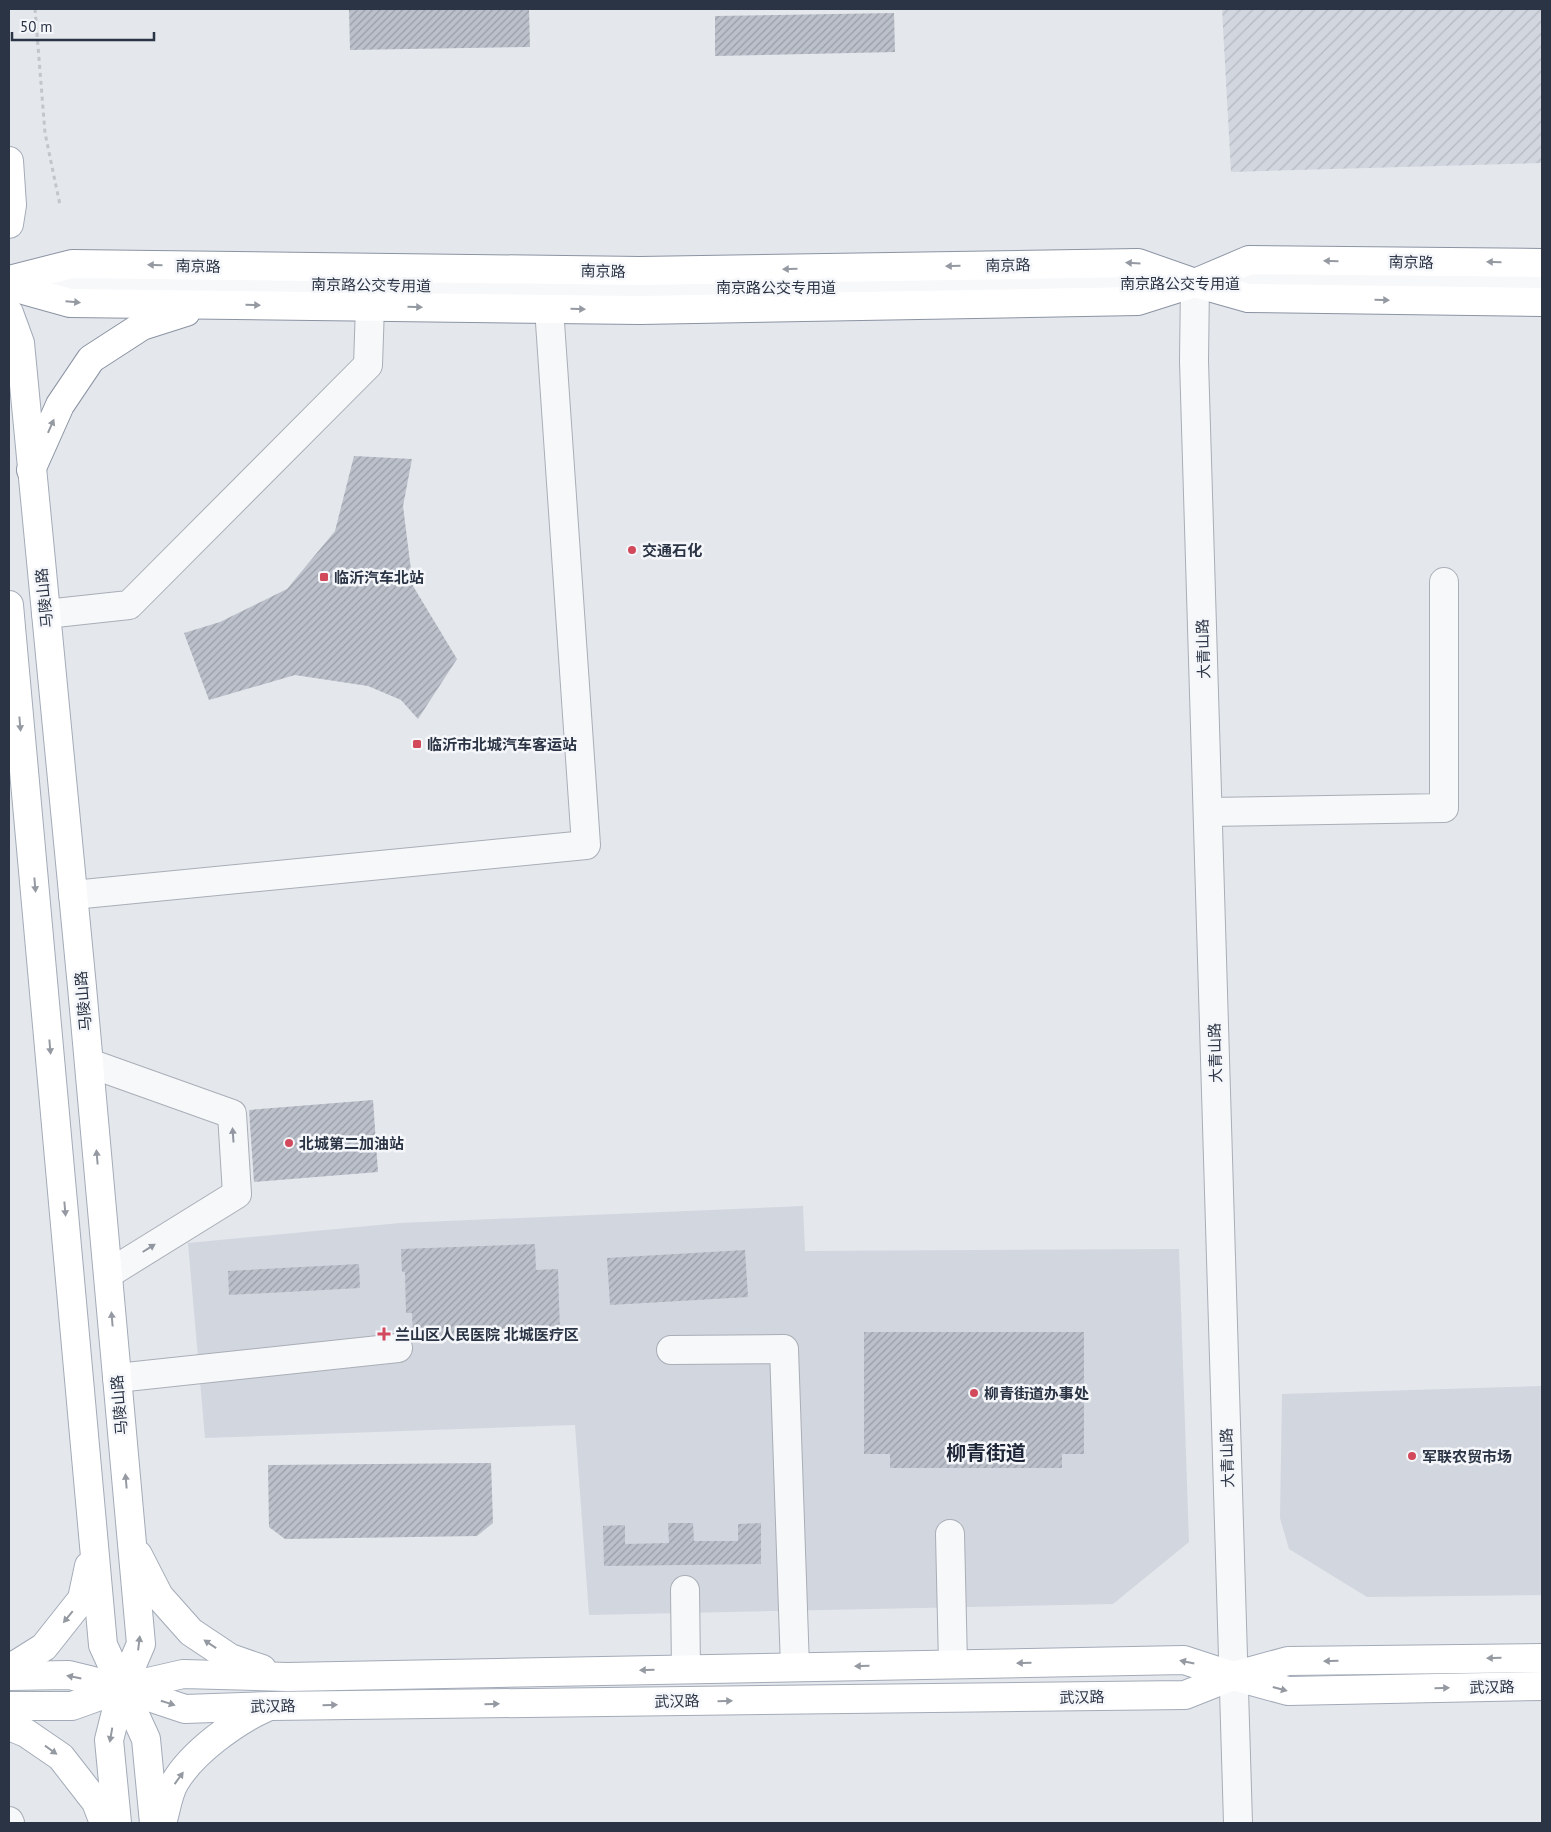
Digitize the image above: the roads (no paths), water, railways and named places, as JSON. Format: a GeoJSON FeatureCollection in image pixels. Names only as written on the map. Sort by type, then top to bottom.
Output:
{"type":"FeatureCollection","features":[{"type":"Feature","properties":{"kind":"main road"},"geometry":{"type":"LineString","coordinates":[[9,161],[12,205],[9,224]]}},
{"type":"Feature","properties":{"kind":"main road","name":"南京路"},"geometry":{"type":"LineString","coordinates":[[9,283],[70,303],[640,310],[1138,301],[1195,284],[1249,260],[1542,263]]}},
{"type":"Feature","properties":{"kind":"main road","name":"南京路"},"geometry":{"type":"LineString","coordinates":[[9,283],[72,264],[640,271],[1138,263],[1195,284],[1248,298],[1542,302]]}},
{"type":"Feature","properties":{"kind":"main road"},"geometry":{"type":"LineString","coordinates":[[32,470],[60,405],[91,359],[142,326],[212,304]]}},
{"type":"Feature","properties":{"kind":"main road","name":"马陵山路"},"geometry":{"type":"LineString","coordinates":[[9,313],[20,343],[89,1064],[141,1644],[122,1688],[109,1740],[116,1823]]}},
{"type":"Feature","properties":{"kind":"main road"},"geometry":{"type":"LineString","coordinates":[[9,605],[104,1645],[146,1739],[154,1823]]}},
{"type":"Feature","properties":{"kind":"main road"},"geometry":{"type":"LineString","coordinates":[[9,1669],[44,1647],[82,1600],[94,1540]]}},
{"type":"Feature","properties":{"kind":"main road"},"geometry":{"type":"LineString","coordinates":[[132,1544],[159,1596],[191,1632],[230,1658],[287,1677]]}},
{"type":"Feature","properties":{"kind":"main road","name":"武汉路"},"geometry":{"type":"LineString","coordinates":[[9,1676],[69,1675],[122,1688],[185,1709],[270,1706],[1186,1695],[1233,1676],[1288,1661],[1542,1658]]}},
{"type":"Feature","properties":{"kind":"main road","name":"武汉路"},"geometry":{"type":"LineString","coordinates":[[9,1706],[72,1706],[122,1688],[183,1674],[287,1677],[1184,1660],[1288,1691],[1542,1686]]}},
{"type":"Feature","properties":{"kind":"main road"},"geometry":{"type":"LineString","coordinates":[[162,1823],[174,1783],[201,1750],[250,1715],[270,1706]]}},
{"type":"Feature","properties":{"kind":"main road"},"geometry":{"type":"LineString","coordinates":[[9,1726],[26,1733],[61,1757],[96,1802],[104,1823]]}},
{"type":"Feature","properties":{"kind":"street","name":"南京路公交专用道"},"geometry":{"type":"LineString","coordinates":[[1195,284],[1542,281]]}},
{"type":"Feature","properties":{"kind":"street","name":"大青山路"},"geometry":{"type":"LineString","coordinates":[[1195,284],[1194,361],[1238,1823]]}},
{"type":"Feature","properties":{"kind":"street"},"geometry":{"type":"LineString","coordinates":[[46,614],[130,605],[368,365],[370,306]]}},
{"type":"Feature","properties":{"kind":"street"},"geometry":{"type":"LineString","coordinates":[[73,895],[586,845],[548,308]]}},
{"type":"Feature","properties":{"kind":"street"},"geometry":{"type":"LineString","coordinates":[[1208,812],[1444,808],[1444,582]]}},
{"type":"Feature","properties":{"kind":"street"},"geometry":{"type":"LineString","coordinates":[[89,1064],[232,1114],[237,1194],[108,1274]]}},
{"type":"Feature","properties":{"kind":"street"},"geometry":{"type":"LineString","coordinates":[[117,1378],[398,1348]]}},
{"type":"Feature","properties":{"kind":"street"},"geometry":{"type":"LineString","coordinates":[[671,1350],[784,1349],[795,1667]]}},
{"type":"Feature","properties":{"kind":"street"},"geometry":{"type":"LineString","coordinates":[[950,1534],[953,1664]]}},
{"type":"Feature","properties":{"kind":"street"},"geometry":{"type":"LineString","coordinates":[[685,1590],[686,1669]]}},
{"type":"Feature","properties":{"kind":"place","name":"交通石化"},"geometry":{"type":"Point","coordinates":[632,550]}},
{"type":"Feature","properties":{"kind":"place","name":"临沂汽车北站"},"geometry":{"type":"Point","coordinates":[324,577]}},
{"type":"Feature","properties":{"kind":"place","name":"临沂市北城汽车客运站"},"geometry":{"type":"Point","coordinates":[417,744]}},
{"type":"Feature","properties":{"kind":"place","name":"北城第二加油站"},"geometry":{"type":"Point","coordinates":[289,1143]}},
{"type":"Feature","properties":{"kind":"place","name":"兰山区人民医院 北城医疗区"},"geometry":{"type":"Point","coordinates":[384,1334]}},
{"type":"Feature","properties":{"kind":"place","name":"柳青街道办事处"},"geometry":{"type":"Point","coordinates":[974,1393]}},
{"type":"Feature","properties":{"kind":"place","name":"军联农贸市场"},"geometry":{"type":"Point","coordinates":[1412,1456]}},
{"type":"Feature","properties":{"kind":"district","name":"柳青街道"},"geometry":{"type":"Point","coordinates":[986,1453]}}]}
